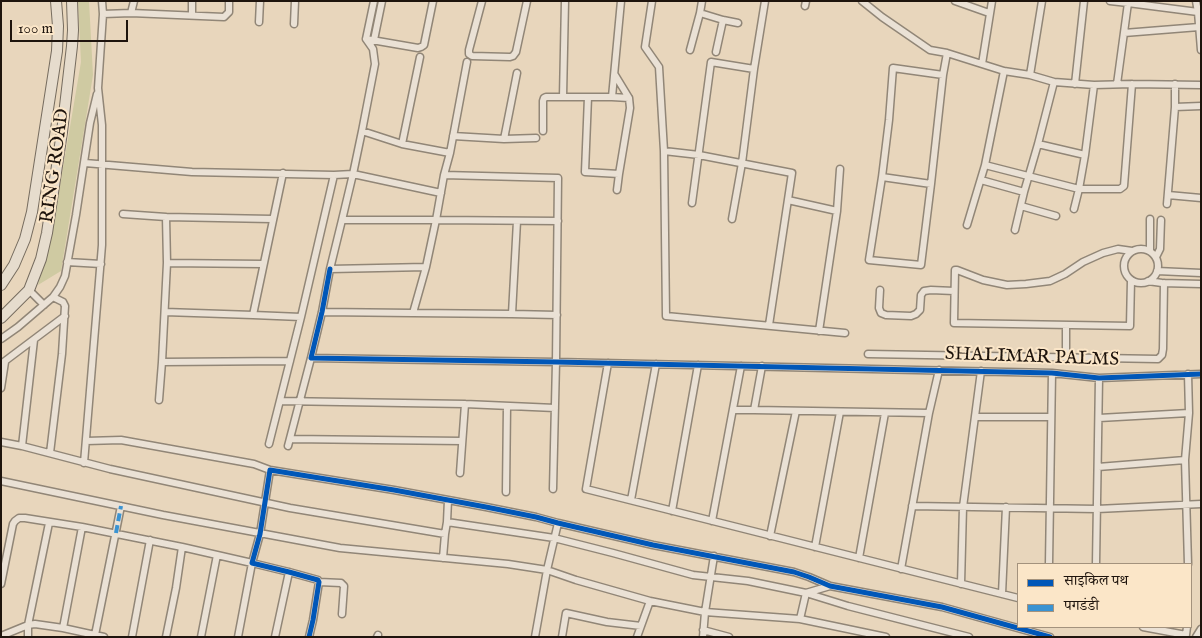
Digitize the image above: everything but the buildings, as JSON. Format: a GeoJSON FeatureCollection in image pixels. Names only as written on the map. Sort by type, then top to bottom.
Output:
{"type":"FeatureCollection","features":[{"type":"Feature","properties":{"kind":"main road","name":"RING ROAD"},"geometry":{"type":"LineString","coordinates":[[1,285],[14,265],[25,239],[32,212],[57,51],[56,1]]}},
{"type":"Feature","properties":{"kind":"main road","name":"RING ROAD"},"geometry":{"type":"LineString","coordinates":[[1,318],[29,290],[41,259],[47,233],[72,46],[72,1]]}},
{"type":"Feature","properties":{"kind":"street"},"geometry":{"type":"LineString","coordinates":[[131,13],[134,1]]}},
{"type":"Feature","properties":{"kind":"street"},"geometry":{"type":"LineString","coordinates":[[192,1],[192,15]]}},
{"type":"Feature","properties":{"kind":"street"},"geometry":{"type":"LineString","coordinates":[[103,14],[131,13],[224,17],[229,12],[229,1]]}},
{"type":"Feature","properties":{"kind":"street"},"geometry":{"type":"LineString","coordinates":[[259,22],[260,1]]}},
{"type":"Feature","properties":{"kind":"street"},"geometry":{"type":"LineString","coordinates":[[294,24],[295,1]]}},
{"type":"Feature","properties":{"kind":"street"},"geometry":{"type":"LineString","coordinates":[[288,446],[322,312],[330,269],[362,132],[375,64],[375,55],[370,41],[374,1]]}},
{"type":"Feature","properties":{"kind":"street"},"geometry":{"type":"LineString","coordinates":[[370,41],[382,1]]}},
{"type":"Feature","properties":{"kind":"street"},"geometry":{"type":"LineString","coordinates":[[370,41],[421,47],[424,44],[433,1]]}},
{"type":"Feature","properties":{"kind":"street"},"geometry":{"type":"LineString","coordinates":[[482,1],[469,54],[472,56],[510,57],[516,52],[527,1]]}},
{"type":"Feature","properties":{"kind":"street"},"geometry":{"type":"LineString","coordinates":[[562,97],[565,1]]}},
{"type":"Feature","properties":{"kind":"street"},"geometry":{"type":"LineString","coordinates":[[612,97],[621,1]]}},
{"type":"Feature","properties":{"kind":"street"},"geometry":{"type":"LineString","coordinates":[[652,1],[645,47],[659,67],[664,152],[666,316],[845,333]]}},
{"type":"Feature","properties":{"kind":"street"},"geometry":{"type":"LineString","coordinates":[[690,50],[702,1]]}},
{"type":"Feature","properties":{"kind":"street"},"geometry":{"type":"LineString","coordinates":[[732,219],[742,163],[765,1]]}},
{"type":"Feature","properties":{"kind":"street"},"geometry":{"type":"LineString","coordinates":[[862,1],[930,50],[947,53],[1004,71],[1054,82],[1075,84],[1201,84]]}},
{"type":"Feature","properties":{"kind":"street"},"geometry":{"type":"LineString","coordinates":[[955,1],[989,13]]}},
{"type":"Feature","properties":{"kind":"street"},"geometry":{"type":"LineString","coordinates":[[982,64],[992,1]]}},
{"type":"Feature","properties":{"kind":"street"},"geometry":{"type":"LineString","coordinates":[[1030,76],[1042,1]]}},
{"type":"Feature","properties":{"kind":"street"},"geometry":{"type":"LineString","coordinates":[[1075,84],[1084,1]]}},
{"type":"Feature","properties":{"kind":"street"},"geometry":{"type":"LineString","coordinates":[[1110,1],[1198,12]]}},
{"type":"Feature","properties":{"kind":"street"},"geometry":{"type":"LineString","coordinates":[[1196,1],[1201,50]]}},
{"type":"Feature","properties":{"kind":"street"},"geometry":{"type":"LineString","coordinates":[[1,339],[53,297],[65,276],[85,163],[90,123],[98,88],[103,2]]}},
{"type":"Feature","properties":{"kind":"street"},"geometry":{"type":"LineString","coordinates":[[1118,84],[1128,3]]}},
{"type":"Feature","properties":{"kind":"street"},"geometry":{"type":"LineString","coordinates":[[700,13],[738,23]]}},
{"type":"Feature","properties":{"kind":"street"},"geometry":{"type":"LineString","coordinates":[[716,52],[723,20]]}},
{"type":"Feature","properties":{"kind":"street"},"geometry":{"type":"LineString","coordinates":[[1124,33],[1199,27]]}},
{"type":"Feature","properties":{"kind":"street"},"geometry":{"type":"LineString","coordinates":[[943,76],[893,68],[882,177],[869,260],[921,266],[947,53]]}},
{"type":"Feature","properties":{"kind":"street"},"geometry":{"type":"LineString","coordinates":[[402,144],[420,57]]}},
{"type":"Feature","properties":{"kind":"street"},"geometry":{"type":"LineString","coordinates":[[413,313],[426,267],[467,62]]}},
{"type":"Feature","properties":{"kind":"street"},"geometry":{"type":"LineString","coordinates":[[692,203],[711,62],[754,69]]}},
{"type":"Feature","properties":{"kind":"street"},"geometry":{"type":"LineString","coordinates":[[967,224],[985,165],[1004,71]]}},
{"type":"Feature","properties":{"kind":"street"},"geometry":{"type":"LineString","coordinates":[[504,139],[516,73]]}},
{"type":"Feature","properties":{"kind":"street"},"geometry":{"type":"LineString","coordinates":[[614,75],[629,98],[630,108],[617,190]]}},
{"type":"Feature","properties":{"kind":"street"},"geometry":{"type":"LineString","coordinates":[[1015,230],[1054,82]]}},
{"type":"Feature","properties":{"kind":"street"},"geometry":{"type":"LineString","coordinates":[[985,165],[1079,188],[1120,188],[1124,186],[1132,84]]}},
{"type":"Feature","properties":{"kind":"street"},"geometry":{"type":"LineString","coordinates":[[1167,204],[1175,107],[1175,84]]}},
{"type":"Feature","properties":{"kind":"street"},"geometry":{"type":"LineString","coordinates":[[1074,209],[1085,155],[1094,85]]}},
{"type":"Feature","properties":{"kind":"street"},"geometry":{"type":"LineString","coordinates":[[84,463],[102,246],[102,125],[98,88]]}},
{"type":"Feature","properties":{"kind":"street"},"geometry":{"type":"LineString","coordinates":[[542,131],[543,101],[546,97],[629,98]]}},
{"type":"Feature","properties":{"kind":"street"},"geometry":{"type":"LineString","coordinates":[[588,97],[585,172],[619,174]]}},
{"type":"Feature","properties":{"kind":"street"},"geometry":{"type":"LineString","coordinates":[[1175,107],[1201,106]]}},
{"type":"Feature","properties":{"kind":"street"},"geometry":{"type":"LineString","coordinates":[[362,132],[402,144],[450,153]]}},
{"type":"Feature","properties":{"kind":"street"},"geometry":{"type":"LineString","coordinates":[[453,136],[504,139],[536,138]]}},
{"type":"Feature","properties":{"kind":"street"},"geometry":{"type":"LineString","coordinates":[[1038,144],[1085,155]]}},
{"type":"Feature","properties":{"kind":"street"},"geometry":{"type":"LineString","coordinates":[[664,152],[699,155],[792,173],[769,325]]}},
{"type":"Feature","properties":{"kind":"street"},"geometry":{"type":"LineString","coordinates":[[85,163],[192,172],[353,174],[441,194]]}},
{"type":"Feature","properties":{"kind":"street"},"geometry":{"type":"LineString","coordinates":[[819,331],[837,211],[840,169]]}},
{"type":"Feature","properties":{"kind":"street"},"geometry":{"type":"LineString","coordinates":[[253,315],[283,173]]}},
{"type":"Feature","properties":{"kind":"street"},"geometry":{"type":"LineString","coordinates":[[270,444],[334,175]]}},
{"type":"Feature","properties":{"kind":"street"},"geometry":{"type":"LineString","coordinates":[[444,175],[558,178],[556,362],[552,490]]}},
{"type":"Feature","properties":{"kind":"street"},"geometry":{"type":"LineString","coordinates":[[882,177],[931,184]]}},
{"type":"Feature","properties":{"kind":"street"},"geometry":{"type":"LineString","coordinates":[[981,180],[1024,192]]}},
{"type":"Feature","properties":{"kind":"street"},"geometry":{"type":"LineString","coordinates":[[1168,195],[1201,198]]}},
{"type":"Feature","properties":{"kind":"street"},"geometry":{"type":"LineString","coordinates":[[788,200],[837,211]]}},
{"type":"Feature","properties":{"kind":"street"},"geometry":{"type":"LineString","coordinates":[[1021,206],[1056,216]]}},
{"type":"Feature","properties":{"kind":"street"},"geometry":{"type":"LineString","coordinates":[[123,214],[166,217],[272,219]]}},
{"type":"Feature","properties":{"kind":"street"},"geometry":{"type":"LineString","coordinates":[[159,400],[167,263],[166,217]]}},
{"type":"Feature","properties":{"kind":"street"},"geometry":{"type":"LineString","coordinates":[[1150,219],[1150,251]]}},
{"type":"Feature","properties":{"kind":"street"},"geometry":{"type":"LineString","coordinates":[[342,220],[558,221]]}},
{"type":"Feature","properties":{"kind":"street"},"geometry":{"type":"LineString","coordinates":[[1156,257],[1160,248],[1161,220]]}},
{"type":"Feature","properties":{"kind":"street"},"geometry":{"type":"LineString","coordinates":[[512,314],[517,221]]}},
{"type":"Feature","properties":{"kind":"street"},"geometry":{"type":"LineString","coordinates":[[1142,248],[1150,251],[1156,257],[1158,263],[1157,271],[1153,278],[1143,283],[1137,283],[1127,276],[1123,266],[1124,260],[1132,251],[1142,248]]}},
{"type":"Feature","properties":{"kind":"street"},"geometry":{"type":"LineString","coordinates":[[1132,251],[1118,249],[1103,253],[1083,262],[1066,274],[1050,280],[1026,284],[1007,285],[983,280],[963,271],[954,270],[954,322],[1130,326],[1132,280]]}},
{"type":"Feature","properties":{"kind":"street"},"geometry":{"type":"LineString","coordinates":[[67,262],[101,264]]}},
{"type":"Feature","properties":{"kind":"street"},"geometry":{"type":"LineString","coordinates":[[167,263],[263,264]]}},
{"type":"Feature","properties":{"kind":"street"},"geometry":{"type":"LineString","coordinates":[[330,269],[426,267]]}},
{"type":"Feature","properties":{"kind":"street"},"geometry":{"type":"LineString","coordinates":[[1148,281],[1199,284],[1199,273],[1157,271]]}},
{"type":"Feature","properties":{"kind":"street"},"geometry":{"type":"LineString","coordinates":[[868,354],[1158,359],[1162,355],[1163,349],[1164,283]]}},
{"type":"Feature","properties":{"kind":"street"},"geometry":{"type":"LineString","coordinates":[[29,290],[44,305]]}},
{"type":"Feature","properties":{"kind":"street"},"geometry":{"type":"LineString","coordinates":[[880,290],[879,308],[881,313],[911,316],[920,310],[921,295],[924,291],[954,291]]}},
{"type":"Feature","properties":{"kind":"street"},"geometry":{"type":"LineString","coordinates":[[50,453],[65,316],[63,302],[53,297]]}},
{"type":"Feature","properties":{"kind":"street"},"geometry":{"type":"LineString","coordinates":[[164,312],[301,317]]}},
{"type":"Feature","properties":{"kind":"street"},"geometry":{"type":"LineString","coordinates":[[322,312],[556,315]]}},
{"type":"Feature","properties":{"kind":"street"},"geometry":{"type":"LineString","coordinates":[[1,388],[3,363],[65,316]]}},
{"type":"Feature","properties":{"kind":"street"},"geometry":{"type":"LineString","coordinates":[[1066,325],[1066,358]]}},
{"type":"Feature","properties":{"kind":"street"},"geometry":{"type":"LineString","coordinates":[[22,446],[34,340]]}},
{"type":"Feature","properties":{"kind":"street","name":"SHALIMAR PALMS"},"geometry":{"type":"LineString","coordinates":[[311,358],[1052,372],[1098,378],[1201,374]]}},
{"type":"Feature","properties":{"kind":"street"},"geometry":{"type":"LineString","coordinates":[[162,362],[290,361]]}},
{"type":"Feature","properties":{"kind":"street"},"geometry":{"type":"LineString","coordinates":[[608,363],[586,489],[1017,598]]}},
{"type":"Feature","properties":{"kind":"street"},"geometry":{"type":"LineString","coordinates":[[631,500],[656,364]]}},
{"type":"Feature","properties":{"kind":"street"},"geometry":{"type":"LineString","coordinates":[[672,511],[698,365]]}},
{"type":"Feature","properties":{"kind":"street"},"geometry":{"type":"LineString","coordinates":[[712,521],[741,366]]}},
{"type":"Feature","properties":{"kind":"street"},"geometry":{"type":"LineString","coordinates":[[754,410],[762,366]]}},
{"type":"Feature","properties":{"kind":"street"},"geometry":{"type":"LineString","coordinates":[[901,568],[929,414],[939,370]]}},
{"type":"Feature","properties":{"kind":"street"},"geometry":{"type":"LineString","coordinates":[[961,584],[962,507],[981,371]]}},
{"type":"Feature","properties":{"kind":"street"},"geometry":{"type":"LineString","coordinates":[[1049,563],[1052,372]]}},
{"type":"Feature","properties":{"kind":"street"},"geometry":{"type":"LineString","coordinates":[[1188,374],[1190,412],[1186,460],[1188,563]]}},
{"type":"Feature","properties":{"kind":"street"},"geometry":{"type":"LineString","coordinates":[[1096,563],[1098,378]]}},
{"type":"Feature","properties":{"kind":"street"},"geometry":{"type":"LineString","coordinates":[[280,401],[465,404],[555,408]]}},
{"type":"Feature","properties":{"kind":"street"},"geometry":{"type":"LineString","coordinates":[[460,473],[465,404]]}},
{"type":"Feature","properties":{"kind":"street"},"geometry":{"type":"LineString","coordinates":[[506,492],[507,406]]}},
{"type":"Feature","properties":{"kind":"street"},"geometry":{"type":"LineString","coordinates":[[733,410],[929,414]]}},
{"type":"Feature","properties":{"kind":"street"},"geometry":{"type":"LineString","coordinates":[[770,536],[796,411]]}},
{"type":"Feature","properties":{"kind":"street"},"geometry":{"type":"LineString","coordinates":[[815,547],[840,412]]}},
{"type":"Feature","properties":{"kind":"street"},"geometry":{"type":"LineString","coordinates":[[1098,418],[1190,412]]}},
{"type":"Feature","properties":{"kind":"street"},"geometry":{"type":"LineString","coordinates":[[859,558],[885,413]]}},
{"type":"Feature","properties":{"kind":"street"},"geometry":{"type":"LineString","coordinates":[[975,417],[1051,418]]}},
{"type":"Feature","properties":{"kind":"street"},"geometry":{"type":"LineString","coordinates":[[290,438],[462,441]]}},
{"type":"Feature","properties":{"kind":"street"},"geometry":{"type":"LineString","coordinates":[[86,441],[120,440],[254,464],[270,470],[536,517],[653,545],[794,572],[830,586],[942,608],[1048,637]]}},
{"type":"Feature","properties":{"kind":"street"},"geometry":{"type":"LineString","coordinates":[[1,442],[110,469],[290,508],[445,534]]}},
{"type":"Feature","properties":{"kind":"street"},"geometry":{"type":"LineString","coordinates":[[1098,467],[1186,460]]}},
{"type":"Feature","properties":{"kind":"street"},"geometry":{"type":"LineString","coordinates":[[238,637],[252,563],[260,534],[270,470]]}},
{"type":"Feature","properties":{"kind":"street"},"geometry":{"type":"LineString","coordinates":[[1,481],[260,534],[340,548],[508,564],[546,570],[650,601],[705,612],[800,618],[886,637]]}},
{"type":"Feature","properties":{"kind":"street"},"geometry":{"type":"LineString","coordinates":[[443,558],[448,500]]}},
{"type":"Feature","properties":{"kind":"street"},"geometry":{"type":"LineString","coordinates":[[912,506],[1097,509],[1201,504]]}},
{"type":"Feature","properties":{"kind":"street"},"geometry":{"type":"LineString","coordinates":[[95,635],[121,506]]}},
{"type":"Feature","properties":{"kind":"street"},"geometry":{"type":"LineString","coordinates":[[1002,594],[1006,507]]}},
{"type":"Feature","properties":{"kind":"street"},"geometry":{"type":"LineString","coordinates":[[1,584],[13,524],[15,520],[25,518],[150,540],[289,572],[318,580],[319,582],[341,584],[344,586],[342,614]]}},
{"type":"Feature","properties":{"kind":"street"},"geometry":{"type":"LineString","coordinates":[[28,637],[28,625],[49,522]]}},
{"type":"Feature","properties":{"kind":"street"},"geometry":{"type":"LineString","coordinates":[[447,522],[554,538],[693,575],[748,581],[806,593],[848,606],[969,637]]}},
{"type":"Feature","properties":{"kind":"street"},"geometry":{"type":"LineString","coordinates":[[535,637],[546,570],[558,523]]}},
{"type":"Feature","properties":{"kind":"street"},"geometry":{"type":"LineString","coordinates":[[63,628],[82,527]]}},
{"type":"Feature","properties":{"kind":"street"},"geometry":{"type":"LineString","coordinates":[[132,637],[150,540]]}},
{"type":"Feature","properties":{"kind":"street"},"geometry":{"type":"LineString","coordinates":[[166,637],[182,547]]}},
{"type":"Feature","properties":{"kind":"street"},"geometry":{"type":"LineString","coordinates":[[201,637],[218,555]]}},
{"type":"Feature","properties":{"kind":"street"},"geometry":{"type":"LineString","coordinates":[[714,556],[703,634],[729,637]]}},
{"type":"Feature","properties":{"kind":"street"},"geometry":{"type":"LineString","coordinates":[[275,637],[289,572]]}},
{"type":"Feature","properties":{"kind":"street"},"geometry":{"type":"LineString","coordinates":[[309,637],[319,582]]}},
{"type":"Feature","properties":{"kind":"street"},"geometry":{"type":"LineString","coordinates":[[806,593],[830,586]]}},
{"type":"Feature","properties":{"kind":"street"},"geometry":{"type":"LineString","coordinates":[[800,618],[806,593]]}},
{"type":"Feature","properties":{"kind":"street"},"geometry":{"type":"LineString","coordinates":[[637,637],[650,601]]}},
{"type":"Feature","properties":{"kind":"street"},"geometry":{"type":"LineString","coordinates":[[562,637],[566,613],[607,622],[641,626]]}},
{"type":"Feature","properties":{"kind":"street"},"geometry":{"type":"LineString","coordinates":[[1,636],[28,625],[42,624],[63,628],[72,633],[104,637]]}},
{"type":"Feature","properties":{"kind":"street"},"geometry":{"type":"LineString","coordinates":[[1148,628],[1186,635],[1186,628]]}},
{"type":"Feature","properties":{"kind":"street"},"geometry":{"type":"LineString","coordinates":[[1196,637],[1201,629]]}},
{"type":"Feature","properties":{"kind":"shaded area"},"geometry":{"type":"Polygon","coordinates":[[[78,1],[89,1],[93,75],[61,271],[38,285],[54,221],[81,62],[78,1]]]}},
{"type":"Feature","properties":{"kind":"marked path"},"geometry":{"type":"LineString","coordinates":[[116,533],[121,506]]}},
{"type":"Feature","properties":{"kind":"cycle path"},"geometry":{"type":"LineString","coordinates":[[330,269],[311,358],[1052,373],[1099,378],[1201,374]]}},
{"type":"Feature","properties":{"kind":"cycle path"},"geometry":{"type":"LineString","coordinates":[[309,637],[318,580],[252,563],[260,534],[270,470],[394,490],[536,517],[653,545],[794,572],[830,586],[942,607],[1017,628]]}},
{"type":"Feature","properties":{"kind":"cycle path"},"geometry":{"type":"LineString","coordinates":[[1018,628],[1050,637]]}}]}
